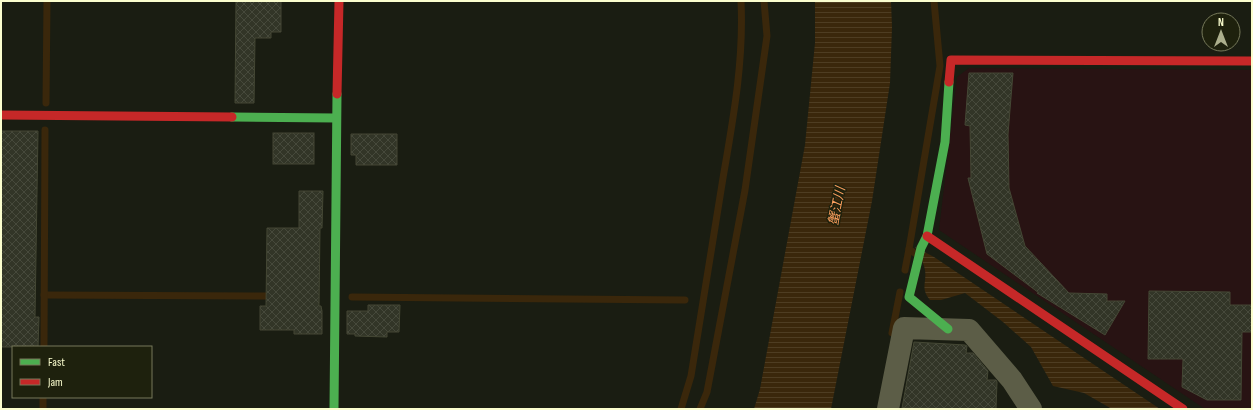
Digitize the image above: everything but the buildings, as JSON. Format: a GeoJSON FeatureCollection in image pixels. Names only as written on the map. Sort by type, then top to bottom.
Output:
{"type":"FeatureCollection","features":[{"type":"Feature","properties":{"kind":"street"},"geometry":{"type":"LineString","coordinates":[[334,409],[336,118],[339,1]]}},
{"type":"Feature","properties":{"kind":"street"},"geometry":{"type":"LineString","coordinates":[[948,329],[908,297],[920,248],[927,236],[945,142],[951,60],[1252,62]]}},
{"type":"Feature","properties":{"kind":"street"},"geometry":{"type":"LineString","coordinates":[[1,115],[336,118]]}},
{"type":"Feature","properties":{"kind":"street"},"geometry":{"type":"LineString","coordinates":[[927,236],[1183,409]]}},
{"type":"Feature","properties":{"kind":"street"},"geometry":{"type":"LineString","coordinates":[[888,409],[904,328],[969,330],[1012,380],[1031,409]]}},
{"type":"Feature","properties":{"kind":"shaded area"},"geometry":{"type":"Polygon","coordinates":[[[969,68],[1252,70],[1252,409],[1205,409],[939,230],[957,77],[969,68]]]}},
{"type":"Feature","properties":{"kind":"water","name":"蟹江川"},"geometry":{"type":"Polygon","coordinates":[[[815,1],[891,1],[892,27],[890,83],[872,201],[831,409],[754,409],[760,389],[805,145],[815,43],[815,1]]]}},
{"type":"Feature","properties":{"kind":"water"},"geometry":{"type":"Polygon","coordinates":[[[915,247],[934,257],[1160,409],[1112,409],[1084,393],[1053,386],[1031,347],[1003,322],[965,293],[941,300],[930,300],[925,292],[924,267],[915,247]]]}},
{"type":"Feature","properties":{"kind":"waterway"},"geometry":{"type":"LineString","coordinates":[[46,103],[47,1]]}},
{"type":"Feature","properties":{"kind":"waterway"},"geometry":{"type":"LineString","coordinates":[[681,409],[691,376],[734,112],[741,46],[741,1]]}},
{"type":"Feature","properties":{"kind":"waterway"},"geometry":{"type":"LineString","coordinates":[[700,409],[707,392],[745,190],[767,36],[764,1]]}},
{"type":"Feature","properties":{"kind":"waterway"},"geometry":{"type":"LineString","coordinates":[[916,254],[909,249],[940,66],[934,1]]}},
{"type":"Feature","properties":{"kind":"waterway"},"geometry":{"type":"LineString","coordinates":[[44,346],[45,130]]}},
{"type":"Feature","properties":{"kind":"waterway"},"geometry":{"type":"LineString","coordinates":[[905,270],[909,249]]}},
{"type":"Feature","properties":{"kind":"waterway"},"geometry":{"type":"LineString","coordinates":[[892,333],[900,292]]}},
{"type":"Feature","properties":{"kind":"waterway"},"geometry":{"type":"LineString","coordinates":[[44,295],[274,296]]}},
{"type":"Feature","properties":{"kind":"waterway"},"geometry":{"type":"LineString","coordinates":[[352,297],[685,300]]}},
{"type":"Feature","properties":{"kind":"waterway"},"geometry":{"type":"LineString","coordinates":[[43,398],[43,409]]}},
{"type":"Feature","properties":{"kind":"traffic: fast"},"geometry":{"type":"LineString","coordinates":[[948,329],[909,297],[921,248],[927,236],[945,142],[949,82]]}},
{"type":"Feature","properties":{"kind":"traffic: fast"},"geometry":{"type":"LineString","coordinates":[[334,409],[337,94]]}},
{"type":"Feature","properties":{"kind":"traffic: fast"},"geometry":{"type":"LineString","coordinates":[[232,117],[336,118]]}},
{"type":"Feature","properties":{"kind":"traffic: jam"},"geometry":{"type":"LineString","coordinates":[[337,94],[339,1]]}},
{"type":"Feature","properties":{"kind":"traffic: jam"},"geometry":{"type":"LineString","coordinates":[[949,82],[951,60],[1252,61]]}},
{"type":"Feature","properties":{"kind":"traffic: jam"},"geometry":{"type":"LineString","coordinates":[[1,115],[232,117]]}},
{"type":"Feature","properties":{"kind":"traffic: jam"},"geometry":{"type":"LineString","coordinates":[[927,236],[1183,409]]}}]}
